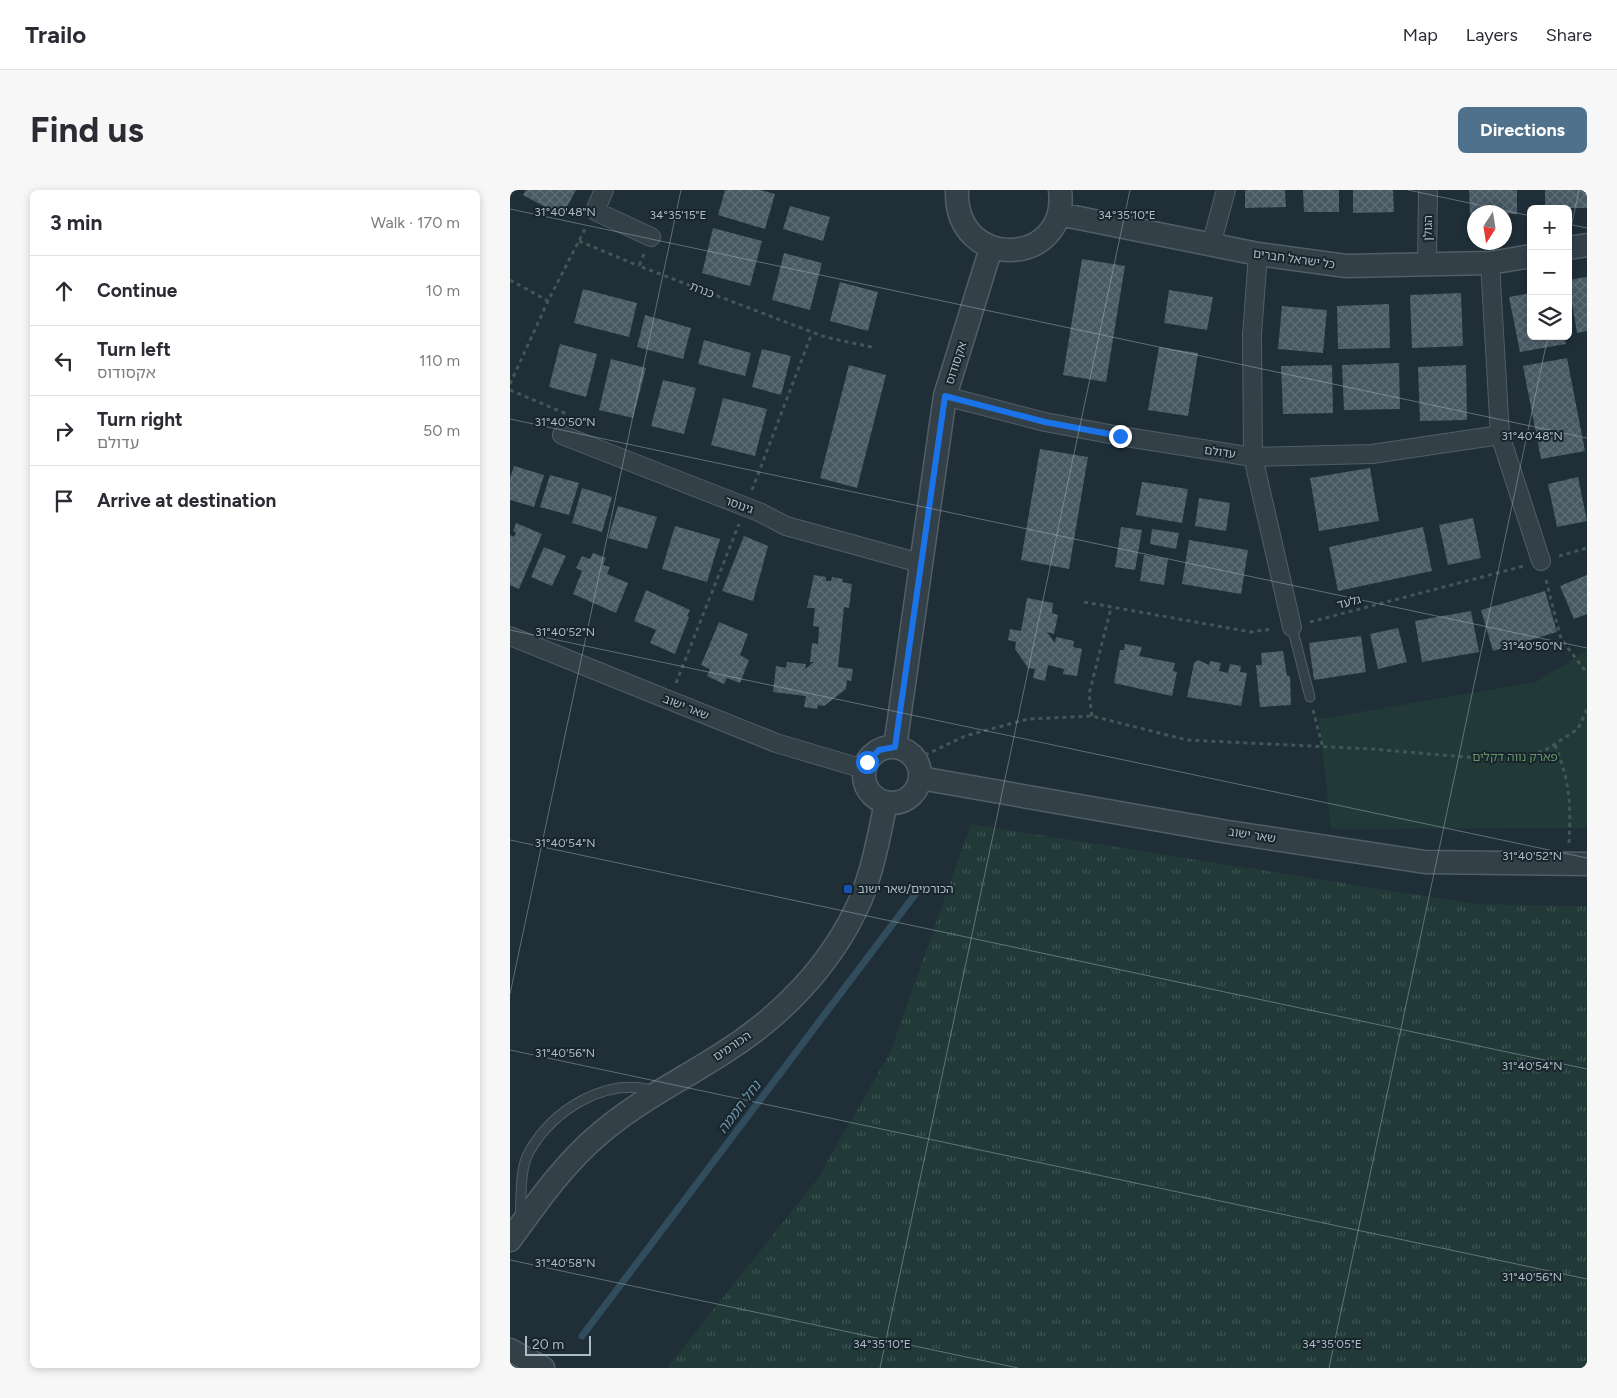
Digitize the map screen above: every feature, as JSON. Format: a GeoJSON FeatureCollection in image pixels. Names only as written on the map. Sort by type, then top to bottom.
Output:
{"type":"FeatureCollection","features":[{"type":"Feature","properties":{"kind":"street"},"geometry":{"type":"LineString","coordinates":[[604,190],[595,211],[651,237]]}},
{"type":"Feature","properties":{"kind":"street"},"geometry":{"type":"LineString","coordinates":[[957,190],[956,204],[960,218],[967,231],[978,241],[991,248],[1008,251],[1024,249],[1040,241],[1046,235],[1059,214],[1062,200],[1060,190]]}},
{"type":"Feature","properties":{"kind":"street"},"geometry":{"type":"LineString","coordinates":[[1211,245],[1226,190]]}},
{"type":"Feature","properties":{"kind":"street","name":"הגולן"},"geometry":{"type":"LineString","coordinates":[[1427,266],[1428,190]]}},
{"type":"Feature","properties":{"kind":"street","name":"כל ישראל חברים"},"geometry":{"type":"LineString","coordinates":[[1059,214],[1258,254],[1346,266],[1490,264],[1527,257]]}},
{"type":"Feature","properties":{"kind":"street"},"geometry":{"type":"LineString","coordinates":[[1572,247],[1587,245]]}},
{"type":"Feature","properties":{"kind":"street","name":"אקסודוס"},"geometry":{"type":"LineString","coordinates":[[895,747],[945,396],[991,248]]}},
{"type":"Feature","properties":{"kind":"street"},"geometry":{"type":"LineString","coordinates":[[1258,254],[1252,335],[1253,457],[1292,627]]}},
{"type":"Feature","properties":{"kind":"street"},"geometry":{"type":"LineString","coordinates":[[1490,264],[1500,435],[1541,561]]}},
{"type":"Feature","properties":{"kind":"street","name":"עדולם"},"geometry":{"type":"LineString","coordinates":[[945,396],[1045,422],[1253,457],[1372,454],[1500,435]]}},
{"type":"Feature","properties":{"kind":"street","name":"גינוסר"},"geometry":{"type":"LineString","coordinates":[[562,435],[745,507],[786,526],[920,563]]}},
{"type":"Feature","properties":{"kind":"street","name":"שאר ישוב"},"geometry":{"type":"LineString","coordinates":[[510,636],[776,743],[864,770]]}},
{"type":"Feature","properties":{"kind":"street"},"geometry":{"type":"LineString","coordinates":[[887,747],[903,749],[918,769],[918,787],[904,800],[886,802],[871,794],[864,778],[864,770],[872,755],[887,747]]}},
{"type":"Feature","properties":{"kind":"street","name":"שאר ישוב"},"geometry":{"type":"LineString","coordinates":[[918,769],[1228,832],[1425,862],[1577,864]]}},
{"type":"Feature","properties":{"kind":"street","name":"הכורמים"},"geometry":{"type":"LineString","coordinates":[[515,1233],[552,1182],[602,1131],[657,1092],[721,1055],[772,1018],[808,981],[838,942],[860,900],[876,851],[886,802]]}},
{"type":"Feature","properties":{"kind":"street"},"geometry":{"type":"LineString","coordinates":[[510,1350],[542,1368]]}},
{"type":"Feature","properties":{"kind":"lane"},"geometry":{"type":"LineString","coordinates":[[1292,627],[1310,697]]}},
{"type":"Feature","properties":{"kind":"lane"},"geometry":{"type":"LineString","coordinates":[[515,1233],[528,1153],[547,1129],[577,1102],[606,1090],[638,1086],[657,1092]]}},
{"type":"Feature","properties":{"kind":"path"},"geometry":{"type":"LineString","coordinates":[[510,384],[548,301],[595,211]]}},
{"type":"Feature","properties":{"kind":"path"},"geometry":{"type":"LineString","coordinates":[[639,266],[651,237]]}},
{"type":"Feature","properties":{"kind":"path","name":"כנרת"},"geometry":{"type":"LineString","coordinates":[[580,241],[812,333],[876,348]]}},
{"type":"Feature","properties":{"kind":"path"},"geometry":{"type":"LineString","coordinates":[[510,280],[548,301]]}},
{"type":"Feature","properties":{"kind":"path"},"geometry":{"type":"LineString","coordinates":[[669,700],[812,333]]}},
{"type":"Feature","properties":{"kind":"path"},"geometry":{"type":"LineString","coordinates":[[510,390],[569,415],[562,435]]}},
{"type":"Feature","properties":{"kind":"path","name":"גלעד"},"geometry":{"type":"LineString","coordinates":[[1084,602],[1251,632],[1292,627],[1587,548]]}},
{"type":"Feature","properties":{"kind":"path"},"geometry":{"type":"LineString","coordinates":[[1541,561],[1561,639],[1587,673]]}},
{"type":"Feature","properties":{"kind":"path"},"geometry":{"type":"LineString","coordinates":[[1092,716],[1089,694],[1111,608]]}},
{"type":"Feature","properties":{"kind":"path"},"geometry":{"type":"LineString","coordinates":[[1310,697],[1323,748]]}},
{"type":"Feature","properties":{"kind":"path"},"geometry":{"type":"LineString","coordinates":[[918,769],[965,736],[1028,719],[1092,716],[1187,740],[1372,749],[1501,760],[1544,751],[1578,729],[1587,709]]}},
{"type":"Feature","properties":{"kind":"path"},"geometry":{"type":"LineString","coordinates":[[1554,744],[1566,773],[1577,864]]}},
{"type":"Feature","properties":{"kind":"green space","name":"פארק נווה דקלים"},"geometry":{"type":"Polygon","coordinates":[[[1587,650],[1587,828],[1331,829],[1319,719],[1536,682],[1587,650]]]}},
{"type":"Feature","properties":{"kind":"green space"},"geometry":{"type":"Polygon","coordinates":[[[971,824],[1475,904],[1587,906],[1587,1368],[667,1368],[816,1181],[890,1053],[971,824]]]}},
{"type":"Feature","properties":{"kind":"building"},"geometry":{"type":"Polygon","coordinates":[[[526,190],[576,190],[562,216],[523,195],[526,190]]]}},
{"type":"Feature","properties":{"kind":"building"},"geometry":{"type":"Polygon","coordinates":[[[725,190],[760,190],[775,194],[765,229],[718,215],[725,190]]]}},
{"type":"Feature","properties":{"kind":"building"},"geometry":{"type":"Polygon","coordinates":[[[1245,190],[1285,190],[1286,207],[1245,208],[1245,190]]]}},
{"type":"Feature","properties":{"kind":"building"},"geometry":{"type":"Polygon","coordinates":[[[1303,190],[1339,190],[1339,212],[1304,212],[1303,190]]]}},
{"type":"Feature","properties":{"kind":"building"},"geometry":{"type":"Polygon","coordinates":[[[1353,190],[1393,190],[1394,212],[1353,213],[1353,190]]]}},
{"type":"Feature","properties":{"kind":"building"},"geometry":{"type":"Polygon","coordinates":[[[1469,190],[1517,190],[1517,214],[1512,214],[1512,205],[1470,205],[1469,190]]]}},
{"type":"Feature","properties":{"kind":"building"},"geometry":{"type":"Polygon","coordinates":[[[1545,190],[1587,190],[1587,208],[1572,208],[1572,205],[1545,205],[1545,190]]]}},
{"type":"Feature","properties":{"kind":"building"},"geometry":{"type":"Polygon","coordinates":[[[790,206],[830,217],[823,241],[783,229],[790,206]]]}},
{"type":"Feature","properties":{"kind":"building"},"geometry":{"type":"Polygon","coordinates":[[[713,228],[762,241],[750,286],[702,273],[713,228]]]}},
{"type":"Feature","properties":{"kind":"building"},"geometry":{"type":"Polygon","coordinates":[[[784,253],[822,263],[810,310],[772,300],[784,253]]]}},
{"type":"Feature","properties":{"kind":"building"},"geometry":{"type":"Polygon","coordinates":[[[1082,259],[1125,266],[1106,382],[1063,375],[1082,259]]]}},
{"type":"Feature","properties":{"kind":"building"},"geometry":{"type":"Polygon","coordinates":[[[1587,277],[1587,331],[1577,333],[1572,304],[1572,279],[1587,277]]]}},
{"type":"Feature","properties":{"kind":"building"},"geometry":{"type":"Polygon","coordinates":[[[840,282],[878,292],[868,331],[830,321],[840,282]]]}},
{"type":"Feature","properties":{"kind":"building"},"geometry":{"type":"Polygon","coordinates":[[[583,289],[637,303],[629,337],[574,323],[583,289]]]}},
{"type":"Feature","properties":{"kind":"building"},"geometry":{"type":"Polygon","coordinates":[[[1169,290],[1213,297],[1207,330],[1164,323],[1169,290]]]}},
{"type":"Feature","properties":{"kind":"building"},"geometry":{"type":"Polygon","coordinates":[[[1461,293],[1463,346],[1412,348],[1410,295],[1461,293]]]}},
{"type":"Feature","properties":{"kind":"building"},"geometry":{"type":"Polygon","coordinates":[[[1527,294],[1527,340],[1565,340],[1566,344],[1520,352],[1509,297],[1527,294]]]}},
{"type":"Feature","properties":{"kind":"building"},"geometry":{"type":"Polygon","coordinates":[[[1389,304],[1390,348],[1338,349],[1337,306],[1389,304]]]}},
{"type":"Feature","properties":{"kind":"building"},"geometry":{"type":"Polygon","coordinates":[[[1282,306],[1327,310],[1323,353],[1278,349],[1282,306]]]}},
{"type":"Feature","properties":{"kind":"building"},"geometry":{"type":"Polygon","coordinates":[[[645,315],[691,328],[683,359],[637,347],[645,315]]]}},
{"type":"Feature","properties":{"kind":"building"},"geometry":{"type":"Polygon","coordinates":[[[704,340],[751,353],[745,376],[698,364],[704,340]]]}},
{"type":"Feature","properties":{"kind":"building"},"geometry":{"type":"Polygon","coordinates":[[[560,344],[597,354],[586,397],[549,387],[560,344]]]}},
{"type":"Feature","properties":{"kind":"building"},"geometry":{"type":"Polygon","coordinates":[[[1159,347],[1198,353],[1188,416],[1148,410],[1159,347]]]}},
{"type":"Feature","properties":{"kind":"building"},"geometry":{"type":"Polygon","coordinates":[[[762,349],[791,356],[781,395],[752,387],[762,349]]]}},
{"type":"Feature","properties":{"kind":"building"},"geometry":{"type":"Polygon","coordinates":[[[1567,358],[1585,451],[1541,459],[1523,366],[1567,358]]]}},
{"type":"Feature","properties":{"kind":"building"},"geometry":{"type":"Polygon","coordinates":[[[611,359],[646,368],[633,418],[599,410],[611,359]]]}},
{"type":"Feature","properties":{"kind":"building"},"geometry":{"type":"Polygon","coordinates":[[[1399,363],[1400,409],[1344,410],[1342,365],[1399,363]]]}},
{"type":"Feature","properties":{"kind":"building"},"geometry":{"type":"Polygon","coordinates":[[[849,365],[886,375],[857,488],[820,478],[849,365]]]}},
{"type":"Feature","properties":{"kind":"building"},"geometry":{"type":"Polygon","coordinates":[[[1332,365],[1333,413],[1283,414],[1281,366],[1332,365]]]}},
{"type":"Feature","properties":{"kind":"building"},"geometry":{"type":"Polygon","coordinates":[[[1466,365],[1467,420],[1420,421],[1418,367],[1466,365]]]}},
{"type":"Feature","properties":{"kind":"building"},"geometry":{"type":"Polygon","coordinates":[[[663,380],[696,388],[684,434],[651,426],[663,380]]]}},
{"type":"Feature","properties":{"kind":"building"},"geometry":{"type":"Polygon","coordinates":[[[723,398],[767,409],[755,456],[711,445],[723,398]]]}},
{"type":"Feature","properties":{"kind":"building"},"geometry":{"type":"Polygon","coordinates":[[[1040,449],[1088,457],[1069,569],[1021,560],[1040,449]]]}},
{"type":"Feature","properties":{"kind":"building"},"geometry":{"type":"Polygon","coordinates":[[[514,466],[544,475],[534,507],[510,500],[510,478],[514,466]]]}},
{"type":"Feature","properties":{"kind":"building"},"geometry":{"type":"Polygon","coordinates":[[[1370,468],[1379,521],[1319,531],[1310,478],[1370,468]]]}},
{"type":"Feature","properties":{"kind":"building"},"geometry":{"type":"Polygon","coordinates":[[[550,475],[579,483],[569,515],[540,507],[550,475]]]}},
{"type":"Feature","properties":{"kind":"building"},"geometry":{"type":"Polygon","coordinates":[[[1578,477],[1587,521],[1557,527],[1548,484],[1578,477]]]}},
{"type":"Feature","properties":{"kind":"building"},"geometry":{"type":"Polygon","coordinates":[[[1142,482],[1188,489],[1182,523],[1136,515],[1142,482]]]}},
{"type":"Feature","properties":{"kind":"building"},"geometry":{"type":"Polygon","coordinates":[[[582,488],[612,497],[602,532],[572,523],[582,488]]]}},
{"type":"Feature","properties":{"kind":"building"},"geometry":{"type":"Polygon","coordinates":[[[1199,498],[1230,503],[1226,531],[1195,526],[1199,498]]]}},
{"type":"Feature","properties":{"kind":"building"},"geometry":{"type":"Polygon","coordinates":[[[618,506],[657,517],[647,549],[608,538],[618,506]]]}},
{"type":"Feature","properties":{"kind":"building"},"geometry":{"type":"Polygon","coordinates":[[[1473,518],[1481,558],[1448,565],[1439,525],[1473,518]]]}},
{"type":"Feature","properties":{"kind":"building"},"geometry":{"type":"Polygon","coordinates":[[[516,523],[542,534],[519,589],[510,585],[510,535],[514,537],[516,533],[513,531],[516,523]]]}},
{"type":"Feature","properties":{"kind":"building"},"geometry":{"type":"Polygon","coordinates":[[[675,526],[720,539],[707,582],[662,569],[675,526]]]}},
{"type":"Feature","properties":{"kind":"building"},"geometry":{"type":"Polygon","coordinates":[[[1121,527],[1142,530],[1135,570],[1115,567],[1121,527]]]}},
{"type":"Feature","properties":{"kind":"building"},"geometry":{"type":"Polygon","coordinates":[[[1423,527],[1432,571],[1338,591],[1329,547],[1423,527]]]}},
{"type":"Feature","properties":{"kind":"building"},"geometry":{"type":"Polygon","coordinates":[[[1152,529],[1179,533],[1176,549],[1150,544],[1152,529]]]}},
{"type":"Feature","properties":{"kind":"building"},"geometry":{"type":"Polygon","coordinates":[[[744,536],[768,546],[753,601],[722,591],[744,536]]]}},
{"type":"Feature","properties":{"kind":"building"},"geometry":{"type":"Polygon","coordinates":[[[1189,540],[1248,550],[1241,594],[1182,584],[1189,540]]]}},
{"type":"Feature","properties":{"kind":"building"},"geometry":{"type":"Polygon","coordinates":[[[544,547],[566,556],[552,586],[531,577],[544,547]]]}},
{"type":"Feature","properties":{"kind":"building"},"geometry":{"type":"Polygon","coordinates":[[[593,553],[606,558],[603,565],[610,567],[607,574],[628,583],[616,613],[573,594],[582,571],[576,568],[582,556],[590,559],[593,553]]]}},
{"type":"Feature","properties":{"kind":"building"},"geometry":{"type":"Polygon","coordinates":[[[1144,555],[1168,559],[1164,585],[1140,581],[1144,555]]]}},
{"type":"Feature","properties":{"kind":"building"},"geometry":{"type":"Polygon","coordinates":[[[814,575],[826,577],[826,581],[831,581],[832,577],[843,579],[842,582],[852,584],[849,608],[844,607],[838,667],[853,669],[851,681],[847,680],[846,689],[824,706],[818,705],[817,709],[804,707],[806,696],[773,692],[776,666],[786,668],[787,662],[806,664],[805,669],[814,662],[810,662],[812,643],[818,644],[819,627],[813,626],[815,608],[807,608],[814,575]]]}},
{"type":"Feature","properties":{"kind":"building"},"geometry":{"type":"Polygon","coordinates":[[[1587,575],[1587,614],[1574,619],[1560,586],[1587,575]]]}},
{"type":"Feature","properties":{"kind":"building"},"geometry":{"type":"Polygon","coordinates":[[[646,590],[690,610],[675,654],[650,643],[656,630],[634,621],[646,590]]]}},
{"type":"Feature","properties":{"kind":"building"},"geometry":{"type":"Polygon","coordinates":[[[1545,591],[1557,632],[1493,651],[1481,610],[1545,591]]]}},
{"type":"Feature","properties":{"kind":"building"},"geometry":{"type":"Polygon","coordinates":[[[1027,598],[1053,603],[1052,613],[1058,615],[1054,634],[1047,632],[1055,643],[1056,637],[1074,641],[1073,647],[1082,649],[1077,676],[1063,674],[1064,669],[1048,665],[1045,681],[1033,678],[1035,669],[1028,668],[1015,649],[1016,642],[1008,640],[1010,629],[1021,631],[1027,598]]]}},
{"type":"Feature","properties":{"kind":"building"},"geometry":{"type":"Polygon","coordinates":[[[1471,611],[1479,652],[1422,662],[1415,621],[1471,611]]]}},
{"type":"Feature","properties":{"kind":"building"},"geometry":{"type":"Polygon","coordinates":[[[719,622],[748,634],[740,655],[749,660],[740,683],[727,678],[724,684],[707,676],[710,669],[701,665],[719,622]]]}},
{"type":"Feature","properties":{"kind":"building"},"geometry":{"type":"Polygon","coordinates":[[[1398,628],[1407,662],[1378,669],[1370,634],[1398,628]]]}},
{"type":"Feature","properties":{"kind":"building"},"geometry":{"type":"Polygon","coordinates":[[[1361,636],[1366,672],[1314,680],[1309,643],[1361,636]]]}},
{"type":"Feature","properties":{"kind":"building"},"geometry":{"type":"Polygon","coordinates":[[[1125,644],[1142,647],[1139,656],[1175,663],[1173,671],[1177,672],[1172,696],[1114,683],[1120,650],[1124,650],[1125,644]]]}},
{"type":"Feature","properties":{"kind":"building"},"geometry":{"type":"Polygon","coordinates":[[[1283,651],[1287,676],[1290,676],[1291,705],[1260,707],[1256,665],[1262,665],[1261,653],[1283,651]]]}},
{"type":"Feature","properties":{"kind":"building"},"geometry":{"type":"Polygon","coordinates":[[[1198,660],[1209,665],[1210,661],[1221,663],[1219,671],[1228,673],[1230,664],[1241,666],[1240,672],[1247,673],[1241,706],[1187,697],[1194,663],[1198,660]]]}},
{"type":"Feature","properties":{"kind":"waterway","name":"נחל חממה"},"geometry":{"type":"LineString","coordinates":[[582,1336],[917,892]]}},
{"type":"Feature","properties":{"kind":"place","name":"הכורמים/שאר ישוב"},"geometry":{"type":"Point","coordinates":[848,889]}},
{"type":"Feature","properties":{"kind":"route"},"geometry":{"type":"LineString","coordinates":[[867,762],[879,750],[895,747],[945,396],[1045,422],[1120,436]]}}]}
